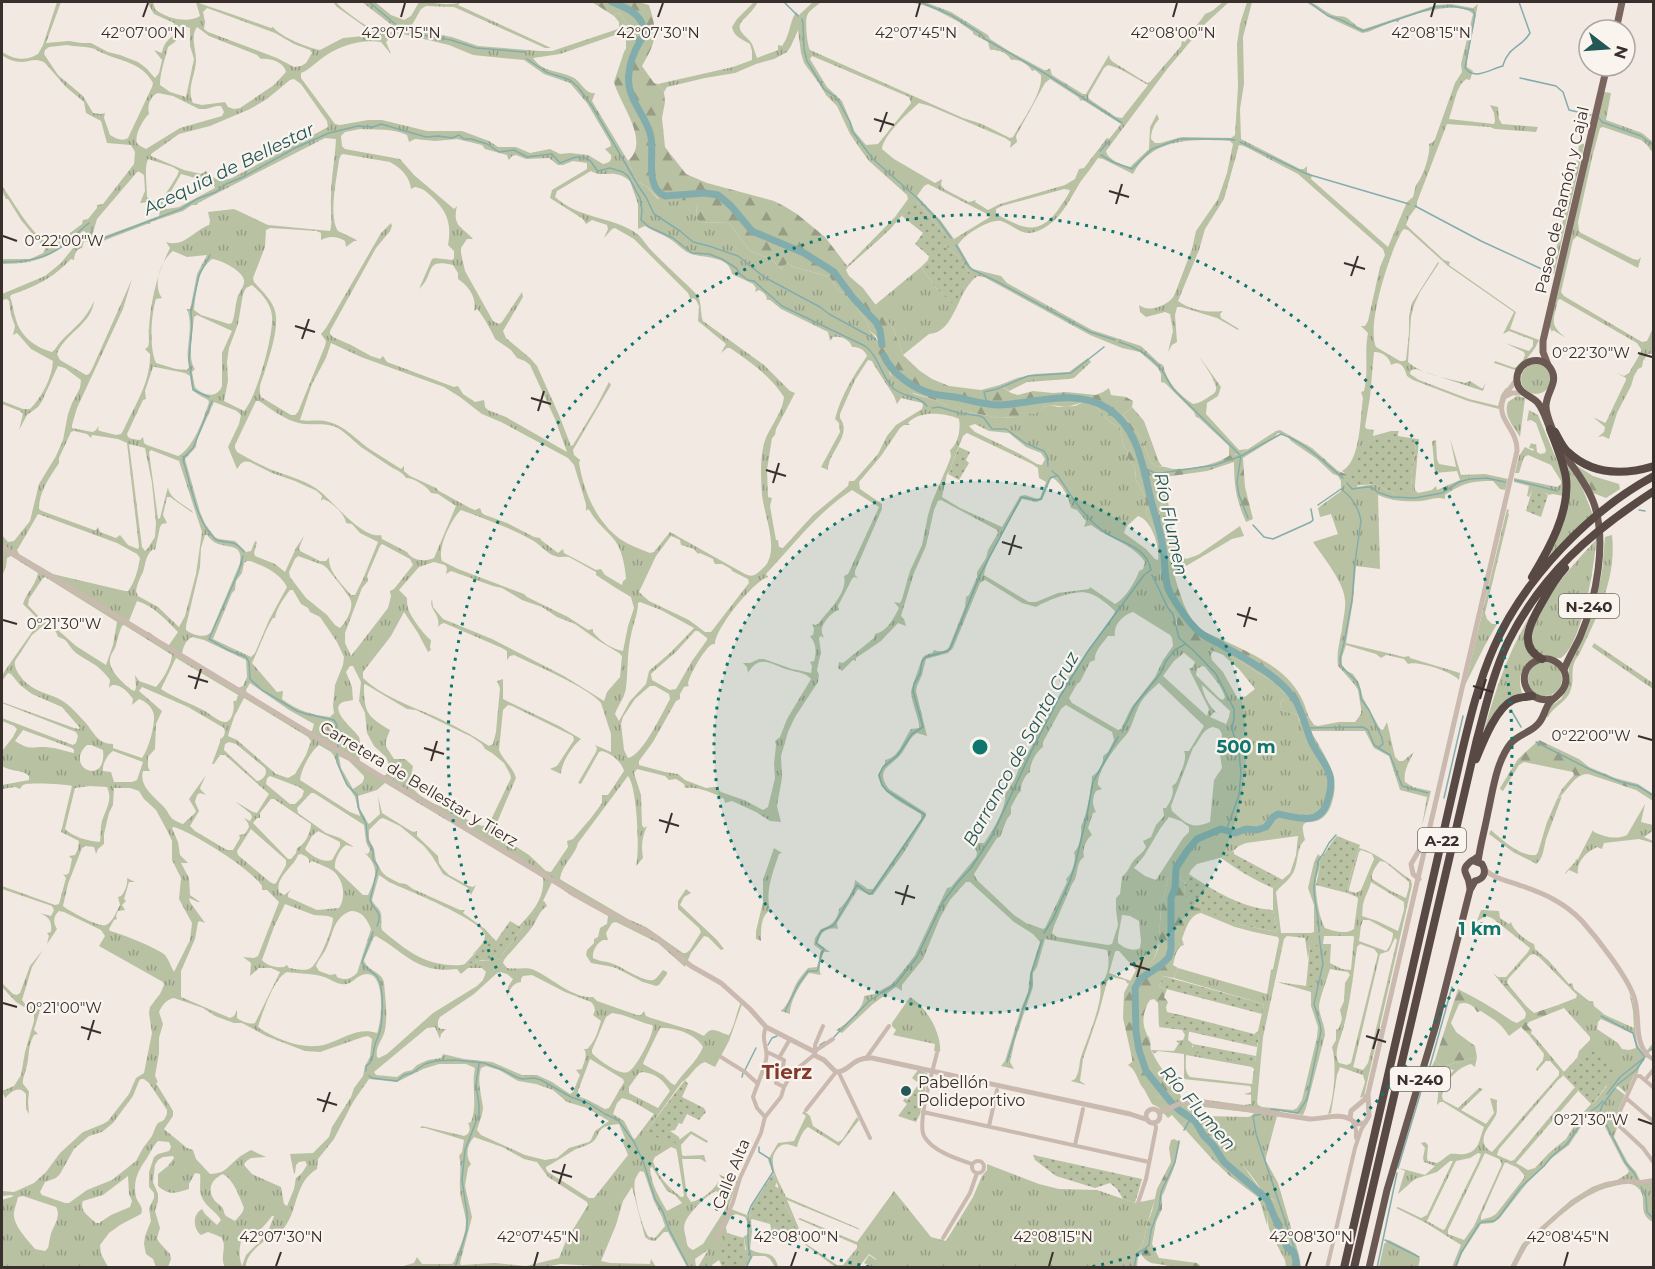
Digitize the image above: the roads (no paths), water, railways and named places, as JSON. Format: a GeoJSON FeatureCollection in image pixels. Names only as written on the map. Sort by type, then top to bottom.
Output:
{"type":"FeatureCollection","features":[{"type":"Feature","properties":{"kind":"highway"},"geometry":{"type":"LineString","coordinates":[[1540,361],[1548,365],[1554,378],[1543,405],[1523,393],[1517,379],[1520,369],[1528,362],[1540,361]]}},
{"type":"Feature","properties":{"kind":"highway"},"geometry":{"type":"LineString","coordinates":[[1533,398],[1547,394]]}},
{"type":"Feature","properties":{"kind":"highway","name":"N-240"},"geometry":{"type":"LineString","coordinates":[[1369,1268],[1387,1190],[1436,1025],[1470,890],[1472,880],[1465,874],[1465,868],[1469,863],[1476,861],[1479,853],[1502,758],[1512,741],[1537,725],[1552,699],[1562,692],[1566,675],[1564,670],[1586,621],[1596,579],[1599,528],[1595,508],[1590,494],[1559,447],[1543,405]]}},
{"type":"Feature","properties":{"kind":"highway"},"geometry":{"type":"LineString","coordinates":[[1551,428],[1568,453],[1582,463],[1599,470],[1631,471],[1653,466]]}},
{"type":"Feature","properties":{"kind":"highway"},"geometry":{"type":"LineString","coordinates":[[1500,634],[1551,542],[1564,505],[1566,478],[1551,428]]}},
{"type":"Feature","properties":{"kind":"highway","name":"A-22"},"geometry":{"type":"LineString","coordinates":[[1344,1268],[1482,676],[1500,634],[1517,604],[1539,575],[1589,522],[1653,476]]}},
{"type":"Feature","properties":{"kind":"highway","name":"A-22"},"geometry":{"type":"LineString","coordinates":[[1354,1268],[1448,864],[1485,710],[1496,674],[1508,643],[1543,586],[1602,526],[1653,491]]}},
{"type":"Feature","properties":{"kind":"highway"},"geometry":{"type":"LineString","coordinates":[[1564,670],[1552,660],[1542,659],[1535,654],[1528,645],[1528,631],[1548,592],[1562,572],[1602,526]]}},
{"type":"Feature","properties":{"kind":"highway"},"geometry":{"type":"LineString","coordinates":[[1542,659],[1531,664],[1525,675],[1526,686],[1535,697],[1543,715]]}},
{"type":"Feature","properties":{"kind":"highway"},"geometry":{"type":"LineString","coordinates":[[1557,663],[1568,659]]}},
{"type":"Feature","properties":{"kind":"highway"},"geometry":{"type":"LineString","coordinates":[[1448,864],[1476,760],[1495,719],[1514,699],[1535,697],[1552,699]]}},
{"type":"Feature","properties":{"kind":"highway"},"geometry":{"type":"LineString","coordinates":[[1472,880],[1486,874],[1482,864],[1476,861]]}},
{"type":"Feature","properties":{"kind":"main road"},"geometry":{"type":"LineString","coordinates":[[1619,18],[1622,2]]}},
{"type":"Feature","properties":{"kind":"main road","name":"Paseo de Ramón y Cajal"},"geometry":{"type":"LineString","coordinates":[[1544,341],[1604,78]]}},
{"type":"Feature","properties":{"kind":"main road"},"geometry":{"type":"LineString","coordinates":[[1528,362],[1540,351],[1544,341]]}},
{"type":"Feature","properties":{"kind":"main road"},"geometry":{"type":"LineString","coordinates":[[1544,341],[1543,352],[1548,365]]}},
{"type":"Feature","properties":{"kind":"street"},"geometry":{"type":"LineString","coordinates":[[1504,397],[1517,379]]}},
{"type":"Feature","properties":{"kind":"street"},"geometry":{"type":"LineString","coordinates":[[1504,397],[1509,394],[1523,393]]}},
{"type":"Feature","properties":{"kind":"street","name":"N-240"},"geometry":{"type":"LineString","coordinates":[[1327,1268],[1355,1148],[1360,1130],[1368,1119],[1368,1094],[1517,451],[1515,436],[1503,416],[1504,397]]}},
{"type":"Feature","properties":{"kind":"street","name":"Carretera de Bellestar y Tierz"},"geometry":{"type":"LineString","coordinates":[[2,547],[494,846],[590,903],[657,938],[687,963],[721,983],[766,1027],[814,1053],[837,1072]]}},
{"type":"Feature","properties":{"kind":"street"},"geometry":{"type":"LineString","coordinates":[[1419,879],[1413,874],[1411,864],[1421,847],[1433,813]]}},
{"type":"Feature","properties":{"kind":"street"},"geometry":{"type":"LineString","coordinates":[[1486,874],[1552,898],[1569,909],[1588,929],[1623,975],[1635,1000],[1639,1041],[1647,1055],[1653,1060]]}},
{"type":"Feature","properties":{"kind":"street"},"geometry":{"type":"LineString","coordinates":[[814,1053],[823,1026]]}},
{"type":"Feature","properties":{"kind":"street"},"geometry":{"type":"LineString","coordinates":[[867,1057],[889,1026]]}},
{"type":"Feature","properties":{"kind":"street"},"geometry":{"type":"LineString","coordinates":[[765,1117],[757,1108],[753,1097],[767,1059],[763,1038],[766,1027]]}},
{"type":"Feature","properties":{"kind":"street"},"geometry":{"type":"LineString","coordinates":[[779,1058],[790,1039]]}},
{"type":"Feature","properties":{"kind":"street"},"geometry":{"type":"LineString","coordinates":[[783,1066],[792,1073],[833,1039]]}},
{"type":"Feature","properties":{"kind":"street"},"geometry":{"type":"LineString","coordinates":[[767,1052],[784,1060],[776,1083],[784,1088]]}},
{"type":"Feature","properties":{"kind":"street"},"geometry":{"type":"LineString","coordinates":[[937,1053],[923,1112],[921,1126],[924,1136],[937,1149],[972,1164]]}},
{"type":"Feature","properties":{"kind":"street"},"geometry":{"type":"LineString","coordinates":[[806,1110],[837,1072],[842,1072],[855,1061],[867,1057],[1130,1114],[1155,1122]]}},
{"type":"Feature","properties":{"kind":"street"},"geometry":{"type":"LineString","coordinates":[[721,1058],[745,1072],[758,1084]]}},
{"type":"Feature","properties":{"kind":"street"},"geometry":{"type":"LineString","coordinates":[[1645,1080],[1653,1069]]}},
{"type":"Feature","properties":{"kind":"street"},"geometry":{"type":"LineString","coordinates":[[837,1072],[870,1138]]}},
{"type":"Feature","properties":{"kind":"street","name":"Calle Alta"},"geometry":{"type":"LineString","coordinates":[[717,1239],[744,1168],[761,1133],[765,1117],[778,1101],[792,1073]]}},
{"type":"Feature","properties":{"kind":"street"},"geometry":{"type":"LineString","coordinates":[[1653,1088],[1640,1076],[1636,1076],[1615,1122],[1643,1148],[1653,1163]]}},
{"type":"Feature","properties":{"kind":"street"},"geometry":{"type":"LineString","coordinates":[[989,1126],[997,1090]]}},
{"type":"Feature","properties":{"kind":"street","name":"N-240"},"geometry":{"type":"LineString","coordinates":[[1355,1148],[1356,1133],[1350,1113],[1352,1108],[1359,1105],[1368,1094]]}},
{"type":"Feature","properties":{"kind":"street"},"geometry":{"type":"LineString","coordinates":[[1626,1098],[1653,1122]]}},
{"type":"Feature","properties":{"kind":"street"},"geometry":{"type":"LineString","coordinates":[[1155,1122],[1161,1112],[1183,1102],[1193,1101],[1310,1119],[1342,1115],[1359,1125],[1365,1123]]}},
{"type":"Feature","properties":{"kind":"street"},"geometry":{"type":"LineString","coordinates":[[1359,1105],[1369,1111]]}},
{"type":"Feature","properties":{"kind":"street"},"geometry":{"type":"LineString","coordinates":[[1130,1114],[1140,1114],[1153,1108],[1161,1112]]}},
{"type":"Feature","properties":{"kind":"street"},"geometry":{"type":"LineString","coordinates":[[1331,1117],[1352,1108]]}},
{"type":"Feature","properties":{"kind":"street"},"geometry":{"type":"LineString","coordinates":[[1075,1145],[1083,1109]]}},
{"type":"Feature","properties":{"kind":"street"},"geometry":{"type":"LineString","coordinates":[[1148,1111],[1146,1116],[1148,1120]]}},
{"type":"Feature","properties":{"kind":"street"},"geometry":{"type":"LineString","coordinates":[[923,1112],[1149,1162]]}},
{"type":"Feature","properties":{"kind":"street"},"geometry":{"type":"LineString","coordinates":[[1138,1203],[1149,1162],[1156,1128],[1155,1122]]}},
{"type":"Feature","properties":{"kind":"street"},"geometry":{"type":"LineString","coordinates":[[972,1164],[979,1160],[984,1164],[983,1171],[977,1173]]}},
{"type":"Feature","properties":{"kind":"street"},"geometry":{"type":"LineString","coordinates":[[972,1164],[972,1169],[977,1173]]}},
{"type":"Feature","properties":{"kind":"street"},"geometry":{"type":"LineString","coordinates":[[943,1238],[970,1193],[977,1173]]}},
{"type":"Feature","properties":{"kind":"street"},"geometry":{"type":"LineString","coordinates":[[1512,1268],[1527,1242],[1573,1201],[1600,1186],[1618,1182],[1653,1180]]}},
{"type":"Feature","properties":{"kind":"waterway"},"geometry":{"type":"LineString","coordinates":[[369,2],[400,28],[476,48],[524,52]]}},
{"type":"Feature","properties":{"kind":"waterway","name":"Río Flumen"},"geometry":{"type":"LineString","coordinates":[[612,2],[635,14],[644,29],[644,35],[631,61],[629,81],[632,97],[650,133],[652,177],[658,191],[665,196],[705,193],[718,195],[731,206],[752,231],[804,253],[834,272],[853,298],[876,322],[880,330],[882,345]]}},
{"type":"Feature","properties":{"kind":"waterway"},"geometry":{"type":"LineString","coordinates":[[784,2],[798,16]]}},
{"type":"Feature","properties":{"kind":"waterway"},"geometry":{"type":"LineString","coordinates":[[920,2],[951,15],[985,39],[1046,74],[1122,123]]}},
{"type":"Feature","properties":{"kind":"waterway"},"geometry":{"type":"LineString","coordinates":[[1309,2],[1328,16],[1363,31],[1435,7],[1451,6],[1473,10],[1475,15],[1465,68],[1473,74],[1478,74],[1503,66]]}},
{"type":"Feature","properties":{"kind":"waterway"},"geometry":{"type":"LineString","coordinates":[[1503,65],[1508,54],[1530,33],[1519,2]]}},
{"type":"Feature","properties":{"kind":"waterway"},"geometry":{"type":"LineString","coordinates":[[802,19],[807,61],[824,89],[839,102],[850,122],[852,131],[873,159],[916,197],[951,238]]}},
{"type":"Feature","properties":{"kind":"waterway"},"geometry":{"type":"LineString","coordinates":[[527,59],[546,72],[570,80],[578,87],[592,106],[654,214],[693,242],[738,256],[764,277],[875,339]]}},
{"type":"Feature","properties":{"kind":"waterway"},"geometry":{"type":"LineString","coordinates":[[1520,78],[1556,86],[1563,92],[1569,110],[1591,115]]}},
{"type":"Feature","properties":{"kind":"waterway"},"geometry":{"type":"LineString","coordinates":[[1599,118],[1602,122],[1641,136],[1654,146]]}},
{"type":"Feature","properties":{"kind":"waterway","name":"Acequia de Bellestar"},"geometry":{"type":"LineString","coordinates":[[92,227],[88,238],[94,242],[181,209],[295,148],[329,133],[358,126],[373,127],[381,124],[426,137],[452,138],[459,135],[464,139],[487,144],[499,152],[514,150],[527,157],[552,154],[560,163],[581,157],[590,161],[598,171],[610,168],[628,176],[640,198],[641,220],[649,227],[673,238],[692,253],[709,254],[722,259],[748,280],[754,281],[782,306],[865,346],[874,355],[886,379],[894,389],[920,400],[927,406]]}},
{"type":"Feature","properties":{"kind":"waterway"},"geometry":{"type":"LineString","coordinates":[[1101,155],[1132,169],[1152,149],[1179,139],[1235,140]]}},
{"type":"Feature","properties":{"kind":"waterway"},"geometry":{"type":"LineString","coordinates":[[1100,151],[1109,141]]}},
{"type":"Feature","properties":{"kind":"waterway"},"geometry":{"type":"LineString","coordinates":[[1240,142],[1307,174],[1409,204]]}},
{"type":"Feature","properties":{"kind":"waterway"},"geometry":{"type":"LineString","coordinates":[[1415,206],[1481,241],[1546,271]]}},
{"type":"Feature","properties":{"kind":"waterway","name":"Acequia de Bellestar"},"geometry":{"type":"LineString","coordinates":[[2,262],[44,256],[60,248],[89,223]]}},
{"type":"Feature","properties":{"kind":"waterway"},"geometry":{"type":"LineString","coordinates":[[956,245],[973,270],[1090,332],[1115,340]]}},
{"type":"Feature","properties":{"kind":"waterway"},"geometry":{"type":"LineString","coordinates":[[209,397],[193,390],[189,359],[191,312],[199,275],[210,255]]}},
{"type":"Feature","properties":{"kind":"waterway"},"geometry":{"type":"LineString","coordinates":[[1119,342],[1147,355],[1162,371],[1176,392],[1241,456],[1237,482],[1239,495],[1248,518]]}},
{"type":"Feature","properties":{"kind":"waterway"},"geometry":{"type":"LineString","coordinates":[[996,405],[986,400],[984,392],[1028,376],[1071,373],[1104,347]]}},
{"type":"Feature","properties":{"kind":"waterway","name":"Río Flumen"},"geometry":{"type":"LineString","coordinates":[[884,356],[892,369],[904,380],[933,394],[1000,405],[1055,398],[1081,399],[1107,408],[1118,417],[1127,427],[1143,464],[1161,537],[1166,582],[1170,593],[1199,632],[1259,667],[1286,688],[1302,713],[1312,743],[1329,772],[1331,778],[1329,794],[1326,805],[1318,816],[1299,818],[1278,814],[1266,827],[1257,830],[1246,829],[1235,833],[1221,829],[1197,839],[1176,868],[1175,888],[1171,898],[1169,957],[1140,979],[1135,988],[1136,1032],[1146,1071],[1170,1101],[1195,1121],[1224,1162],[1267,1199],[1287,1247],[1294,1253],[1295,1268]]}},
{"type":"Feature","properties":{"kind":"waterway"},"geometry":{"type":"LineString","coordinates":[[212,401],[193,448],[183,460],[203,523],[216,540],[234,544],[244,552]]}},
{"type":"Feature","properties":{"kind":"waterway","name":"Acequia de Bellestar"},"geometry":{"type":"LineString","coordinates":[[932,408],[939,407],[980,416],[992,429],[1006,429],[1025,443],[1044,451],[1048,466]]}},
{"type":"Feature","properties":{"kind":"waterway"},"geometry":{"type":"LineString","coordinates":[[1144,468],[1161,473],[1215,465],[1241,456],[1281,434],[1306,447],[1343,478]]}},
{"type":"Feature","properties":{"kind":"waterway","name":"Barranco de Santa Cruz"},"geometry":{"type":"LineString","coordinates":[[834,1037],[869,1001],[895,985],[917,957],[943,902],[971,868],[992,836],[1059,698],[1088,651],[1144,575],[1151,570],[1149,562],[1139,551],[1106,533],[1091,521],[1052,471]]}},
{"type":"Feature","properties":{"kind":"waterway"},"geometry":{"type":"LineString","coordinates":[[785,1011],[808,971],[818,969],[824,949],[816,943],[821,931],[834,925],[857,885],[869,894],[872,893],[925,815],[887,791],[879,775],[883,767],[897,756],[912,734],[923,727],[913,691],[920,674],[922,661],[926,657],[950,649],[980,575],[1021,498],[1041,499],[1050,478],[1056,476]]}},
{"type":"Feature","properties":{"kind":"waterway"},"geometry":{"type":"LineString","coordinates":[[1347,483],[1352,489],[1367,487],[1392,497],[1415,498],[1442,493],[1459,482],[1470,479],[1487,478],[1505,482]]}},
{"type":"Feature","properties":{"kind":"waterway"},"geometry":{"type":"LineString","coordinates":[[1515,480],[1557,491]]}},
{"type":"Feature","properties":{"kind":"waterway"},"geometry":{"type":"LineString","coordinates":[[1318,505],[1341,489],[1354,503],[1360,516],[1352,600],[1340,663],[1356,681],[1361,699],[1369,710],[1382,738],[1383,744],[1378,748]]}},
{"type":"Feature","properties":{"kind":"waterway"},"geometry":{"type":"LineString","coordinates":[[1253,525],[1264,537],[1273,539],[1311,522],[1313,520],[1311,509]]}},
{"type":"Feature","properties":{"kind":"waterway"},"geometry":{"type":"LineString","coordinates":[[1639,510],[1645,511]]}},
{"type":"Feature","properties":{"kind":"waterway"},"geometry":{"type":"LineString","coordinates":[[243,556],[239,571],[209,639],[246,657],[249,662],[250,679],[262,690],[297,711],[334,720],[337,725],[338,747]]}},
{"type":"Feature","properties":{"kind":"waterway","name":"Acequia de Bellestar"},"geometry":{"type":"LineString","coordinates":[[1152,575],[1173,614],[1179,638],[1216,674],[1234,709],[1232,729],[1239,752],[1241,773],[1239,795],[1227,828]]}},
{"type":"Feature","properties":{"kind":"waterway"},"geometry":{"type":"LineString","coordinates":[[1122,732],[1135,705],[1160,674],[1166,661],[1175,650],[1185,644]]}},
{"type":"Feature","properties":{"kind":"waterway"},"geometry":{"type":"LineString","coordinates":[[1511,710],[1521,727]]}},
{"type":"Feature","properties":{"kind":"waterway"},"geometry":{"type":"LineString","coordinates":[[1444,798],[1463,716]]}},
{"type":"Feature","properties":{"kind":"waterway"},"geometry":{"type":"LineString","coordinates":[[1307,728],[1363,727],[1368,730],[1374,745],[1390,755],[1402,786],[1428,793]]}},
{"type":"Feature","properties":{"kind":"waterway"},"geometry":{"type":"LineString","coordinates":[[1044,933],[1070,881],[1093,782],[1118,737]]}},
{"type":"Feature","properties":{"kind":"waterway"},"geometry":{"type":"LineString","coordinates":[[1536,742],[1591,770],[1638,786],[1654,796]]}},
{"type":"Feature","properties":{"kind":"waterway"},"geometry":{"type":"LineString","coordinates":[[337,754],[337,762],[347,785],[357,795],[358,807],[366,824],[368,841],[373,850],[373,859],[378,867],[370,900],[379,914],[377,926]]}},
{"type":"Feature","properties":{"kind":"waterway"},"geometry":{"type":"LineString","coordinates":[[1319,932],[1314,887],[1318,861],[1336,835]]}},
{"type":"Feature","properties":{"kind":"waterway"},"geometry":{"type":"LineString","coordinates":[[366,1071],[380,1033],[382,1012],[380,983],[362,962],[373,932]]}},
{"type":"Feature","properties":{"kind":"waterway"},"geometry":{"type":"LineString","coordinates":[[1271,1109],[1298,1113],[1307,1099],[1321,1031],[1314,1004],[1323,964],[1319,936]]}},
{"type":"Feature","properties":{"kind":"waterway"},"geometry":{"type":"LineString","coordinates":[[1007,1062],[1031,987],[1031,974],[1042,940]]}},
{"type":"Feature","properties":{"kind":"waterway"},"geometry":{"type":"LineString","coordinates":[[1428,1070],[1452,987]]}},
{"type":"Feature","properties":{"kind":"waterway"},"geometry":{"type":"LineString","coordinates":[[1601,1016],[1633,1033],[1637,1047],[1645,1057]]}},
{"type":"Feature","properties":{"kind":"waterway","name":"Barranco de Santa Cruz"},"geometry":{"type":"LineString","coordinates":[[768,1045],[772,1038],[777,1036]]}},
{"type":"Feature","properties":{"kind":"waterway","name":"Barranco de Santa Cruz"},"geometry":{"type":"LineString","coordinates":[[820,1045],[825,1042]]}},
{"type":"Feature","properties":{"kind":"waterway"},"geometry":{"type":"LineString","coordinates":[[1651,1050],[1654,1046]]}},
{"type":"Feature","properties":{"kind":"waterway"},"geometry":{"type":"LineString","coordinates":[[745,1070],[756,1048]]}},
{"type":"Feature","properties":{"kind":"waterway"},"geometry":{"type":"LineString","coordinates":[[1607,1094],[1620,1077],[1644,1058]]}},
{"type":"Feature","properties":{"kind":"waterway"},"geometry":{"type":"LineString","coordinates":[[1617,1085],[1636,1070],[1644,1059]]}},
{"type":"Feature","properties":{"kind":"waterway"},"geometry":{"type":"LineString","coordinates":[[369,1076],[397,1081],[404,1075],[435,1061],[455,1060],[484,1063],[522,1079],[541,1080],[618,1120],[634,1142],[643,1161],[655,1199],[689,1268]]}},
{"type":"Feature","properties":{"kind":"waterway"},"geometry":{"type":"LineString","coordinates":[[455,1268],[467,1230],[462,1180],[465,1150],[479,1114],[476,1084],[479,1064]]}},
{"type":"Feature","properties":{"kind":"waterway"},"geometry":{"type":"LineString","coordinates":[[742,1077],[743,1073]]}},
{"type":"Feature","properties":{"kind":"waterway"},"geometry":{"type":"LineString","coordinates":[[1398,1168],[1425,1078]]}},
{"type":"Feature","properties":{"kind":"waterway"},"geometry":{"type":"LineString","coordinates":[[1615,1088],[1600,1112],[1625,1162],[1637,1179]]}},
{"type":"Feature","properties":{"kind":"waterway"},"geometry":{"type":"LineString","coordinates":[[1455,1268],[1461,1253],[1479,1224],[1494,1221],[1499,1217],[1520,1188],[1567,1144],[1587,1114],[1603,1101]]}},
{"type":"Feature","properties":{"kind":"waterway"},"geometry":{"type":"LineString","coordinates":[[1261,1114],[1253,1116],[1256,1134],[1300,1268]]}},
{"type":"Feature","properties":{"kind":"waterway"},"geometry":{"type":"LineString","coordinates":[[1184,1130],[1191,1118]]}},
{"type":"Feature","properties":{"kind":"waterway"},"geometry":{"type":"LineString","coordinates":[[1134,1268],[1137,1253],[1149,1245],[1151,1230],[1159,1209],[1161,1192],[1175,1162],[1179,1141]]}},
{"type":"Feature","properties":{"kind":"waterway"},"geometry":{"type":"LineString","coordinates":[[748,1214],[773,1172],[770,1159],[759,1152],[759,1147]]}},
{"type":"Feature","properties":{"kind":"waterway"},"geometry":{"type":"LineString","coordinates":[[1377,1268],[1397,1173]]}},
{"type":"Feature","properties":{"kind":"waterway"},"geometry":{"type":"LineString","coordinates":[[1641,1187],[1646,1197],[1647,1212],[1654,1219]]}},
{"type":"Feature","properties":{"kind":"waterway"},"geometry":{"type":"LineString","coordinates":[[746,1268],[751,1257],[748,1243],[748,1218]]}},
{"type":"Feature","properties":{"kind":"waterway"},"geometry":{"type":"LineString","coordinates":[[1385,1240],[1419,1257]]}},
{"type":"Feature","properties":{"kind":"waterway","name":"Barranco de Santa Cruz"},"geometry":{"type":"LineString","coordinates":[[706,1264],[707,1268]]}},
{"type":"Feature","properties":{"kind":"place","name":"Pabellón Polideportivo"},"geometry":{"type":"Point","coordinates":[906,1091]}},
{"type":"Feature","properties":{"kind":"district","name":"Tierz"},"geometry":{"type":"Point","coordinates":[787,1072]}}]}
